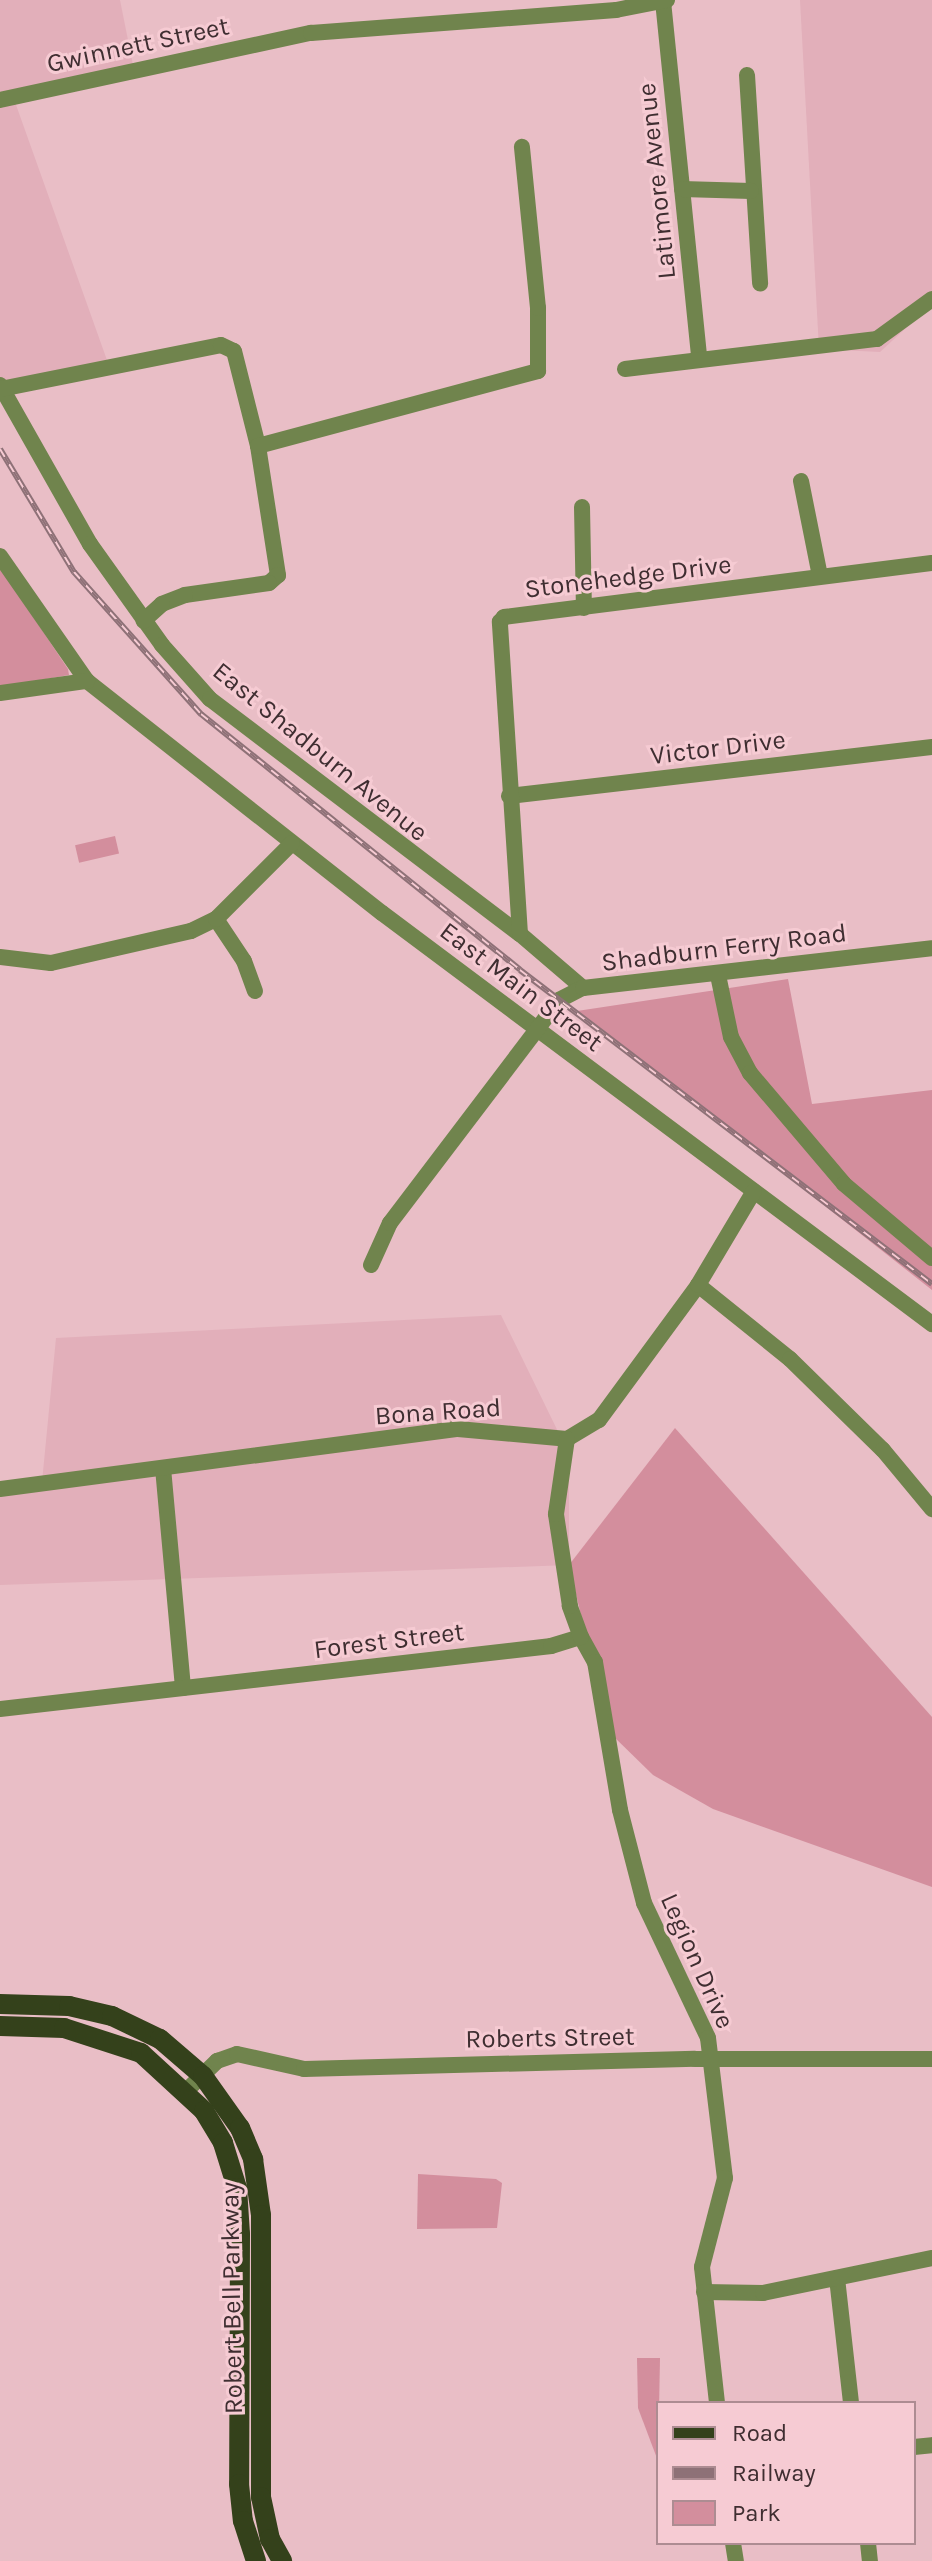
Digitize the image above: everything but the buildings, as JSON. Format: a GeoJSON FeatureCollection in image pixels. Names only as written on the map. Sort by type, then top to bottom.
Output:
{"type":"FeatureCollection","features":[{"type":"Feature","properties":{"kind":"main road","name":"Robert Bell Parkway"},"geometry":{"type":"LineString","coordinates":[[0,2004],[69,2006],[112,2016],[160,2039],[203,2076],[240,2128],[256,2178],[261,2215],[261,2497],[270,2539],[282,2561]]}},
{"type":"Feature","properties":{"kind":"main road","name":"Robert Bell Parkway"},"geometry":{"type":"LineString","coordinates":[[0,2026],[64,2028],[102,2036],[141,2053],[185,2092],[223,2143],[237,2188],[239,2484],[243,2521],[256,2561]]}},
{"type":"Feature","properties":{"kind":"street","name":"Gwinnett Street"},"geometry":{"type":"LineString","coordinates":[[0,100],[311,33],[665,0]]}},
{"type":"Feature","properties":{"kind":"street","name":"Latimore Avenue"},"geometry":{"type":"LineString","coordinates":[[665,0],[699,358]]}},
{"type":"Feature","properties":{"kind":"street"},"geometry":{"type":"LineString","coordinates":[[747,75],[751,191],[760,284]]}},
{"type":"Feature","properties":{"kind":"street"},"geometry":{"type":"LineString","coordinates":[[258,446],[538,371],[539,322],[522,147]]}},
{"type":"Feature","properties":{"kind":"street"},"geometry":{"type":"LineString","coordinates":[[682,189],[751,191]]}},
{"type":"Feature","properties":{"kind":"street"},"geometry":{"type":"LineString","coordinates":[[625,369],[877,339],[932,299]]}},
{"type":"Feature","properties":{"kind":"street"},"geometry":{"type":"LineString","coordinates":[[1,387],[221,345],[234,351],[258,446],[278,575],[269,583],[185,595],[162,604],[143,621]]}},
{"type":"Feature","properties":{"kind":"street","name":"East Shadburn Avenue"},"geometry":{"type":"LineString","coordinates":[[1,387],[90,544],[143,621],[210,699],[520,934],[583,988]]}},
{"type":"Feature","properties":{"kind":"street"},"geometry":{"type":"LineString","coordinates":[[801,481],[820,576]]}},
{"type":"Feature","properties":{"kind":"street"},"geometry":{"type":"LineString","coordinates":[[582,507],[584,608]]}},
{"type":"Feature","properties":{"kind":"street","name":"East Main Street"},"geometry":{"type":"LineString","coordinates":[[0,556],[87,681],[292,843],[932,1324]]}},
{"type":"Feature","properties":{"kind":"street","name":"Stonehedge Drive"},"geometry":{"type":"LineString","coordinates":[[520,934],[500,622],[504,617],[932,563]]}},
{"type":"Feature","properties":{"kind":"street"},"geometry":{"type":"LineString","coordinates":[[0,693],[87,681]]}},
{"type":"Feature","properties":{"kind":"street","name":"Victor Drive"},"geometry":{"type":"LineString","coordinates":[[509,796],[932,747]]}},
{"type":"Feature","properties":{"kind":"street"},"geometry":{"type":"LineString","coordinates":[[233,900],[278,832]]}},
{"type":"Feature","properties":{"kind":"street"},"geometry":{"type":"LineString","coordinates":[[0,957],[51,963],[112,953],[216,919],[292,843]]}},
{"type":"Feature","properties":{"kind":"street"},"geometry":{"type":"LineString","coordinates":[[216,919],[244,961],[255,991]]}},
{"type":"Feature","properties":{"kind":"street","name":"Shadburn Ferry Road"},"geometry":{"type":"LineString","coordinates":[[371,1265],[390,1223],[534,1027],[559,1000],[583,988],[718,975],[932,948]]}},
{"type":"Feature","properties":{"kind":"street"},"geometry":{"type":"LineString","coordinates":[[718,975],[731,1037],[750,1073],[844,1184],[932,1258]]}},
{"type":"Feature","properties":{"kind":"street"},"geometry":{"type":"LineString","coordinates":[[581,1637],[570,1606],[556,1514],[567,1439],[599,1420],[698,1285],[754,1191]]}},
{"type":"Feature","properties":{"kind":"street"},"geometry":{"type":"LineString","coordinates":[[698,1285],[790,1359],[883,1450],[932,1509]]}},
{"type":"Feature","properties":{"kind":"street","name":"Bona Road"},"geometry":{"type":"LineString","coordinates":[[0,1489],[458,1429],[507,1429],[567,1439]]}},
{"type":"Feature","properties":{"kind":"street"},"geometry":{"type":"LineString","coordinates":[[163,1468],[183,1688]]}},
{"type":"Feature","properties":{"kind":"street","name":"Forest Street"},"geometry":{"type":"LineString","coordinates":[[0,1709],[551,1646],[581,1637]]}},
{"type":"Feature","properties":{"kind":"street","name":"Legion Drive"},"geometry":{"type":"LineString","coordinates":[[581,1637],[595,1662],[620,1810],[644,1903],[700,2015],[710,2059],[725,2178],[702,2267],[717,2401]]}},
{"type":"Feature","properties":{"kind":"street","name":"Roberts Street"},"geometry":{"type":"LineString","coordinates":[[185,2092],[217,2061],[237,2054],[304,2069],[710,2059],[932,2059]]}},
{"type":"Feature","properties":{"kind":"street"},"geometry":{"type":"LineString","coordinates":[[704,2292],[763,2293],[837,2278],[882,2264],[932,2258]]}},
{"type":"Feature","properties":{"kind":"street"},"geometry":{"type":"LineString","coordinates":[[837,2278],[851,2401]]}},
{"type":"Feature","properties":{"kind":"shaded area"},"geometry":{"type":"Polygon","coordinates":[[[0,0],[120,0],[135,75],[15,102],[108,363],[0,388],[0,0]]]}},
{"type":"Feature","properties":{"kind":"shaded area"},"geometry":{"type":"Polygon","coordinates":[[[800,0],[932,0],[932,304],[880,352],[819,349],[800,0]]]}},
{"type":"Feature","properties":{"kind":"shaded area"},"geometry":{"type":"Polygon","coordinates":[[[501,1315],[569,1454],[569,1565],[0,1585],[0,1493],[42,1482],[56,1338],[501,1315]]]}},
{"type":"Feature","properties":{"kind":"green space"},"geometry":{"type":"Polygon","coordinates":[[[0,567],[68,669],[69,675],[0,687],[0,567]]]}},
{"type":"Feature","properties":{"kind":"green space"},"geometry":{"type":"Polygon","coordinates":[[[115,836],[119,854],[79,863],[75,845],[115,836]]]}},
{"type":"Feature","properties":{"kind":"green space"},"geometry":{"type":"Polygon","coordinates":[[[788,979],[812,1104],[932,1090],[932,1290],[577,1011],[788,979]]]}},
{"type":"Feature","properties":{"kind":"green space"},"geometry":{"type":"Polygon","coordinates":[[[675,1428],[932,1717],[932,1887],[713,1809],[653,1775],[609,1732],[569,1565],[675,1428]]]}},
{"type":"Feature","properties":{"kind":"green space"},"geometry":{"type":"Polygon","coordinates":[[[418,2174],[496,2179],[502,2183],[497,2228],[417,2229],[418,2174]]]}},
{"type":"Feature","properties":{"kind":"green space"},"geometry":{"type":"Polygon","coordinates":[[[637,2358],[660,2358],[656,2456],[638,2408],[637,2358]]]}},
{"type":"Feature","properties":{"kind":"railway"},"geometry":{"type":"LineString","coordinates":[[0,449],[74,572],[201,714],[520,970],[932,1284]]}}]}
